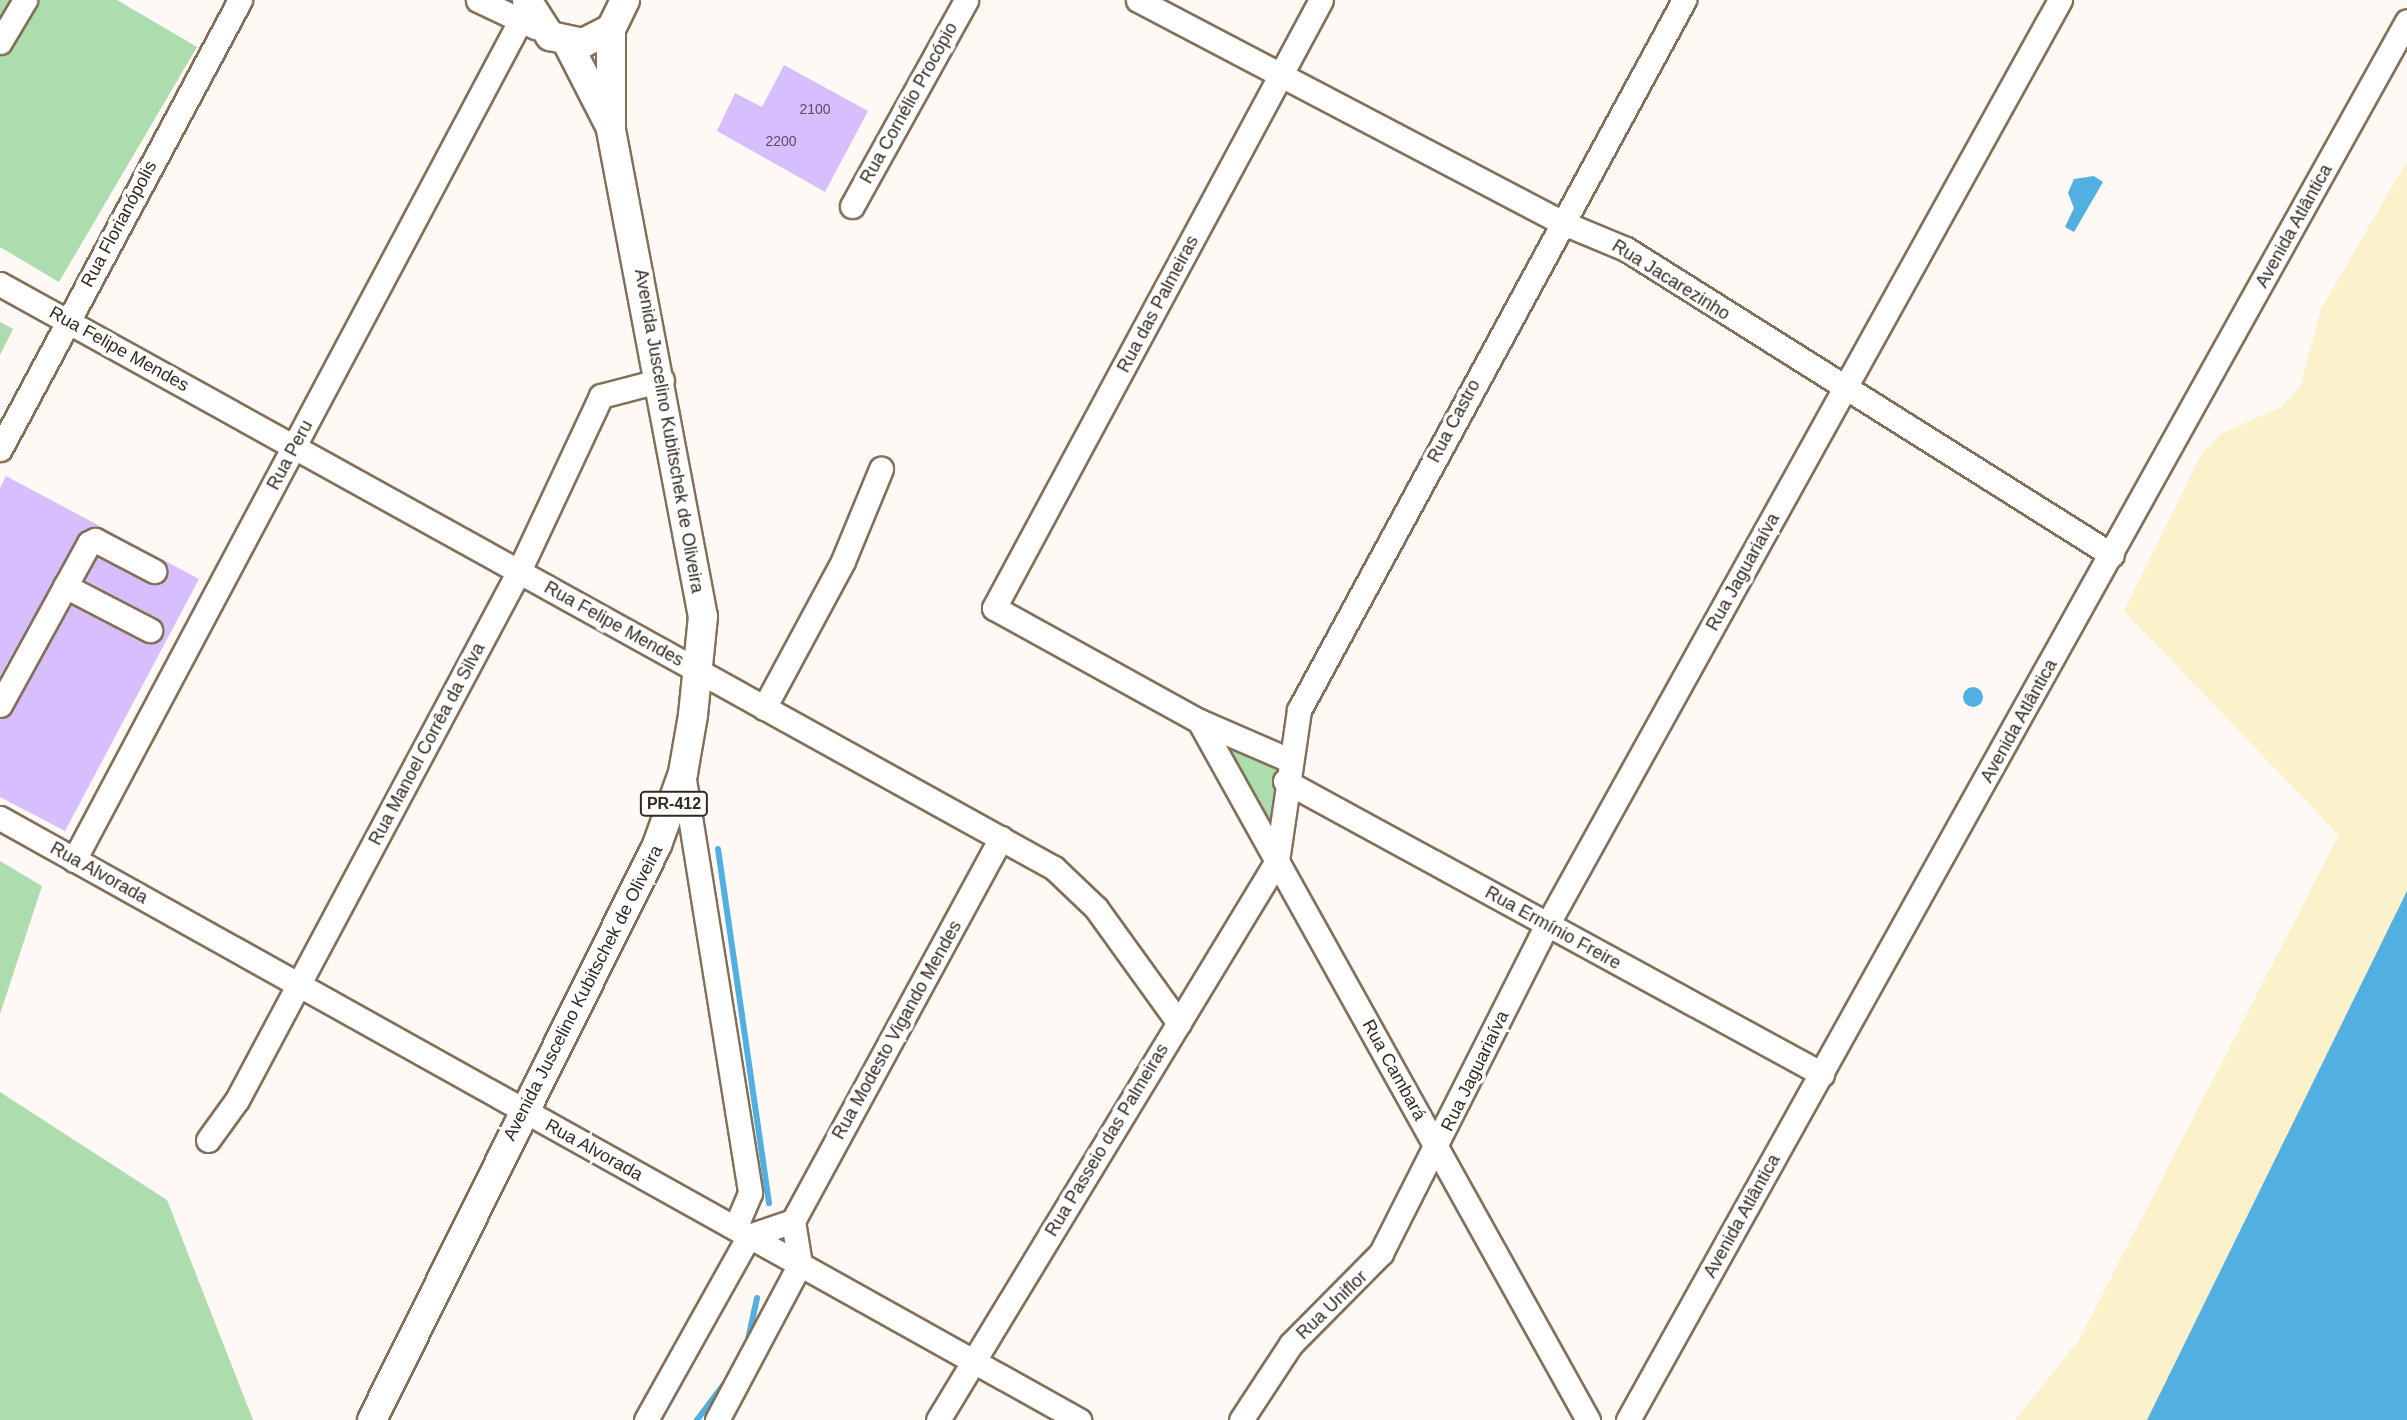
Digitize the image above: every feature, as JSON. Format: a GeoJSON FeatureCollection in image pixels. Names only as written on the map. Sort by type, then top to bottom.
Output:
{"type":"FeatureCollection","features":[{"type":"Feature","properties":{"kind":"main road","name":"PR-412"},"geometry":{"type":"LineString","coordinates":[[611,29],[626,0]]}},
{"type":"Feature","properties":{"kind":"main road"},"geometry":{"type":"LineString","coordinates":[[538,19],[591,41],[611,29]]}},
{"type":"Feature","properties":{"kind":"main road","name":"Avenida Juscelino Kubitschek de Oliveira"},"geometry":{"type":"LineString","coordinates":[[538,19],[611,128]]}},
{"type":"Feature","properties":{"kind":"main road","name":"Avenida Juscelino Kubitschek de Oliveira"},"geometry":{"type":"LineString","coordinates":[[372,1420],[523,1110],[657,845],[683,773],[703,617],[662,380],[611,128],[611,29]]}},
{"type":"Feature","properties":{"kind":"street"},"geometry":{"type":"LineString","coordinates":[[0,42],[25,0]]}},
{"type":"Feature","properties":{"kind":"street","name":"Rua Florianópolis"},"geometry":{"type":"LineString","coordinates":[[0,449],[240,0]]}},
{"type":"Feature","properties":{"kind":"street","name":"Rua Cornélio Procópio"},"geometry":{"type":"LineString","coordinates":[[852,206],[966,0]]}},
{"type":"Feature","properties":{"kind":"street","name":"Rua Jacarezinho"},"geometry":{"type":"LineString","coordinates":[[1138,0],[1280,77],[1562,222],[1626,249],[1844,390],[2112,555]]}},
{"type":"Feature","properties":{"kind":"street","name":"Rua das Palmeiras"},"geometry":{"type":"LineString","coordinates":[[994,608],[1321,0]]}},
{"type":"Feature","properties":{"kind":"street","name":"Rua Castro"},"geometry":{"type":"LineString","coordinates":[[1277,860],[1286,770],[1312,683],[1684,0]]}},
{"type":"Feature","properties":{"kind":"street","name":"Rua Jaguariaíva"},"geometry":{"type":"LineString","coordinates":[[1437,1149],[1547,925],[2060,0]]}},
{"type":"Feature","properties":{"kind":"street"},"geometry":{"type":"LineString","coordinates":[[486,4],[538,19],[509,51]]}},
{"type":"Feature","properties":{"kind":"street","name":"Rua Peru"},"geometry":{"type":"LineString","coordinates":[[74,860],[509,51],[538,19]]}},
{"type":"Feature","properties":{"kind":"street","name":"Avenida Atlântica"},"geometry":{"type":"LineString","coordinates":[[1628,1420],[2407,22]]}},
{"type":"Feature","properties":{"kind":"street","name":"Rua Felipe Mendes"},"geometry":{"type":"LineString","coordinates":[[0,284],[1001,838],[1077,887],[1179,1023]]}},
{"type":"Feature","properties":{"kind":"street","name":"Rua Manoel Corrêa da Silva"},"geometry":{"type":"LineString","coordinates":[[208,1140],[299,985],[519,571],[601,396],[662,380]]}},
{"type":"Feature","properties":{"kind":"street"},"geometry":{"type":"LineString","coordinates":[[764,708],[844,561],[881,469]]}},
{"type":"Feature","properties":{"kind":"street"},"geometry":{"type":"LineString","coordinates":[[0,705],[65,586],[95,540],[154,571]]}},
{"type":"Feature","properties":{"kind":"street"},"geometry":{"type":"LineString","coordinates":[[65,586],[150,631]]}},
{"type":"Feature","properties":{"kind":"street","name":"Rua Ermínio Freire"},"geometry":{"type":"LineString","coordinates":[[994,608],[1286,770],[1547,925],[1822,1074]]}},
{"type":"Feature","properties":{"kind":"street","name":"Rua Cambará"},"geometry":{"type":"LineString","coordinates":[[1199,721],[1588,1420]]}},
{"type":"Feature","properties":{"kind":"street"},"geometry":{"type":"LineString","coordinates":[[646,1420],[742,1232],[750,1193],[683,773]]}},
{"type":"Feature","properties":{"kind":"street","name":"Rua Alvorada"},"geometry":{"type":"LineString","coordinates":[[0,818],[1079,1420]]}},
{"type":"Feature","properties":{"kind":"street","name":"Rua Modesto Vigando Mendes"},"geometry":{"type":"LineString","coordinates":[[793,1221],[1001,838]]}},
{"type":"Feature","properties":{"kind":"street","name":"Rua Passeio das Palmeiras"},"geometry":{"type":"LineString","coordinates":[[938,1420],[1277,860]]}},
{"type":"Feature","properties":{"kind":"street","name":"Rua Uniflor"},"geometry":{"type":"LineString","coordinates":[[1241,1420],[1291,1345],[1366,1275],[1437,1149]]}},
{"type":"Feature","properties":{"kind":"street"},"geometry":{"type":"LineString","coordinates":[[717,1420],[800,1264],[793,1221],[742,1232]]}},
{"type":"Feature","properties":{"kind":"green space"},"geometry":{"type":"Polygon","coordinates":[[[0,0],[117,0],[197,47],[59,282],[0,247],[0,0]]]}},
{"type":"Feature","properties":{"kind":"green space"},"geometry":{"type":"Polygon","coordinates":[[[0,322],[13,329],[0,355],[0,322]]]}},
{"type":"Feature","properties":{"kind":"green space"},"geometry":{"type":"Polygon","coordinates":[[[1223,741],[1277,765],[1270,831],[1223,741]]]}},
{"type":"Feature","properties":{"kind":"green space"},"geometry":{"type":"Polygon","coordinates":[[[0,861],[42,886],[0,1014],[0,861]]]}},
{"type":"Feature","properties":{"kind":"green space"},"geometry":{"type":"Polygon","coordinates":[[[0,1092],[167,1200],[253,1420],[0,1420],[0,1092]]]}},
{"type":"Feature","properties":{"kind":"sand"},"geometry":{"type":"Polygon","coordinates":[[[2407,161],[2407,891],[2147,1420],[2015,1420],[2078,1342],[2339,835],[2124,611],[2201,455],[2220,434],[2281,407],[2301,385],[2321,309],[2407,161]]]}},
{"type":"Feature","properties":{"kind":"water"},"geometry":{"type":"Polygon","coordinates":[[[2094,176],[2103,182],[2074,232],[2065,227],[2074,208],[2068,193],[2074,179],[2094,176]]]}},
{"type":"Feature","properties":{"kind":"water"},"geometry":{"type":"Polygon","coordinates":[[[1973,687],[1980,690],[1983,697],[1980,704],[1973,707],[1966,704],[1963,697],[1966,690],[1973,687]]]}},
{"type":"Feature","properties":{"kind":"water"},"geometry":{"type":"Polygon","coordinates":[[[2407,891],[2407,1420],[2147,1420],[2407,891]]]}},
{"type":"Feature","properties":{"kind":"building"},"geometry":{"type":"Polygon","coordinates":[[[784,65],[868,111],[825,192],[717,131],[735,93],[762,107],[784,65]]]}},
{"type":"Feature","properties":{"kind":"building"},"geometry":{"type":"Polygon","coordinates":[[[6,476],[199,579],[65,831],[0,797],[0,719],[12,712],[71,605],[144,643],[162,637],[157,618],[84,580],[97,557],[154,585],[168,570],[161,559],[102,528],[83,530],[0,676],[0,488],[6,476]]]}},
{"type":"Feature","properties":{"kind":"waterway"},"geometry":{"type":"LineString","coordinates":[[718,849],[769,1203]]}},
{"type":"Feature","properties":{"kind":"waterway"},"geometry":{"type":"LineString","coordinates":[[748,1340],[757,1298]]}},
{"type":"Feature","properties":{"kind":"waterway"},"geometry":{"type":"LineString","coordinates":[[697,1420],[724,1384]]}}]}
